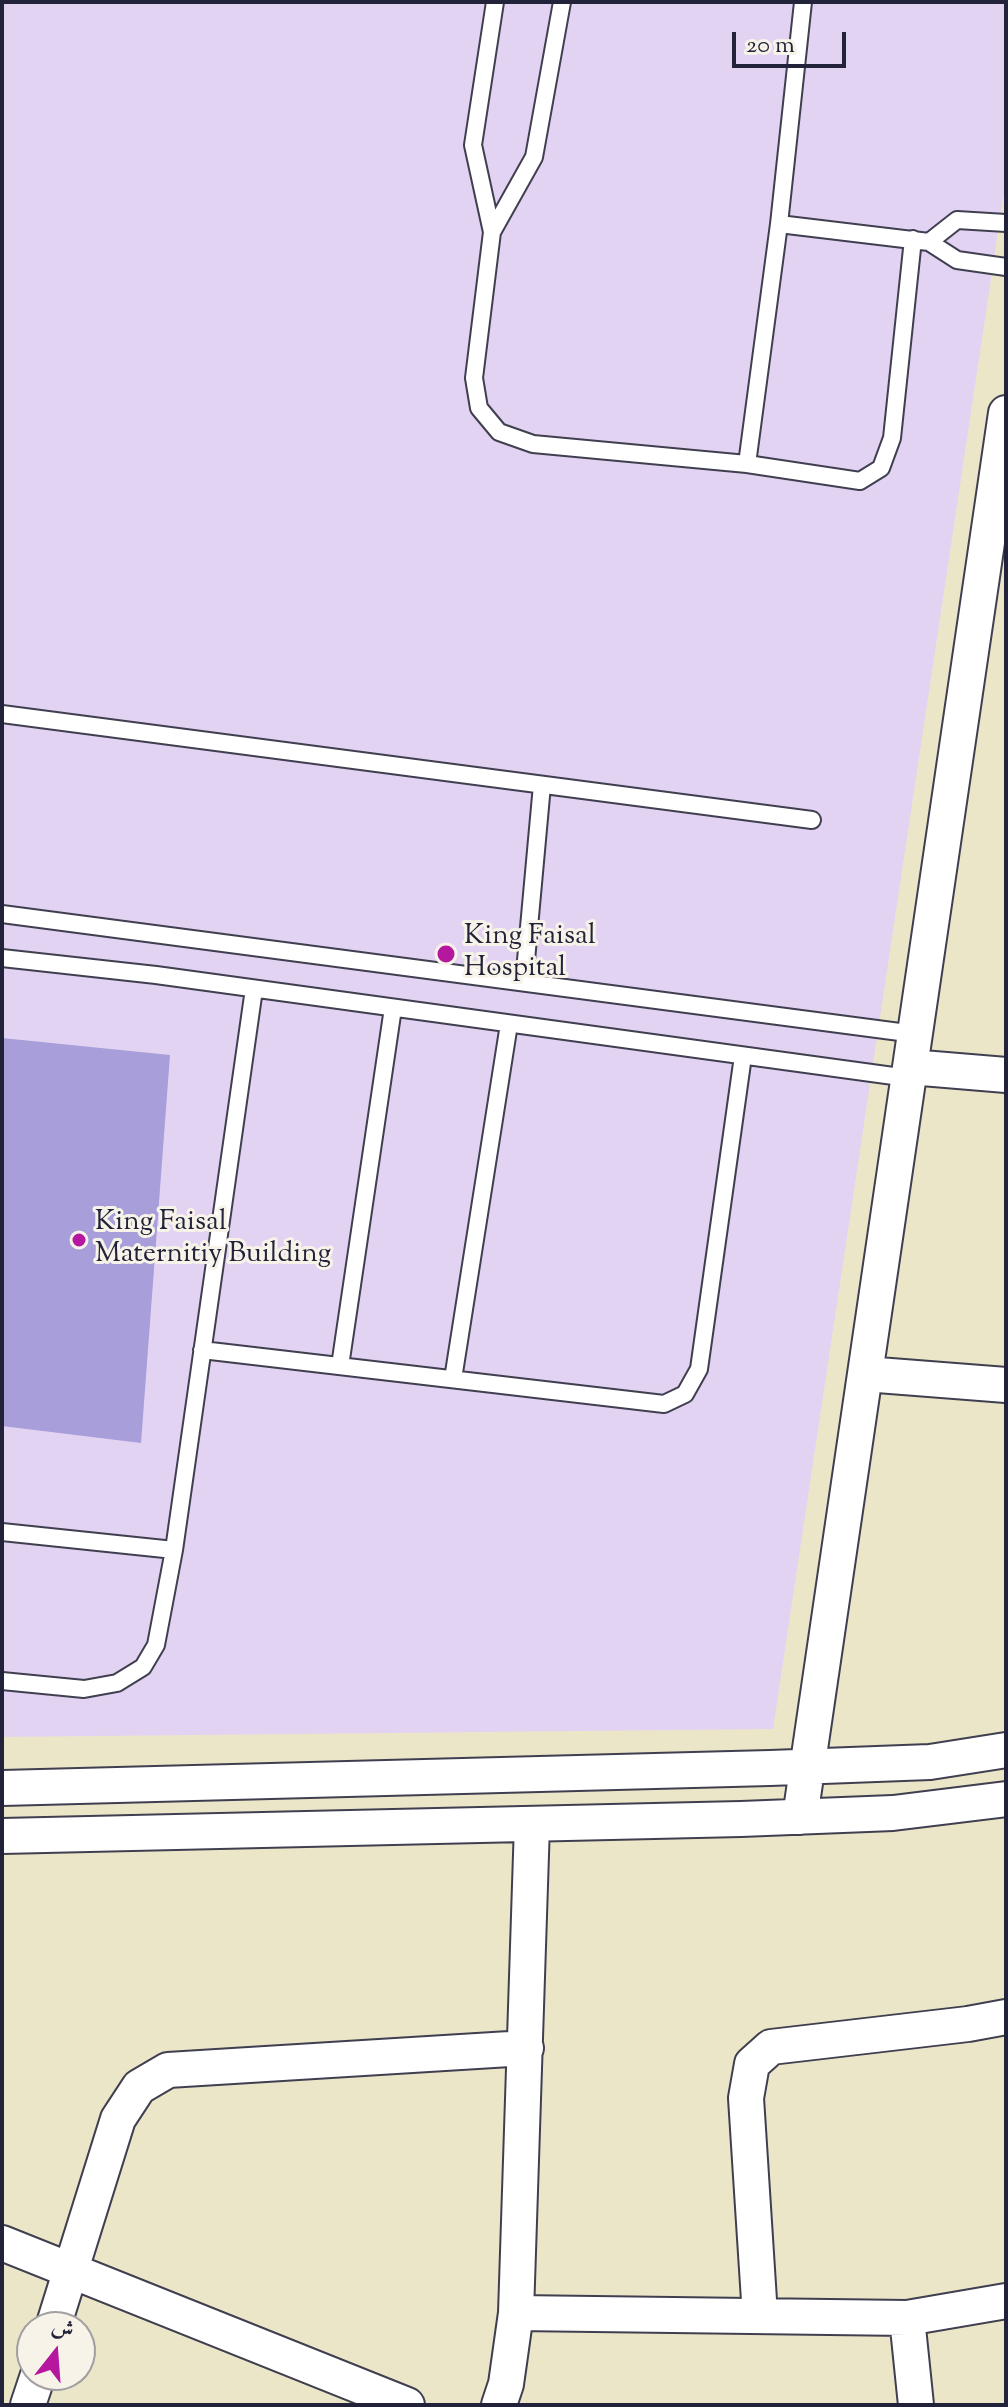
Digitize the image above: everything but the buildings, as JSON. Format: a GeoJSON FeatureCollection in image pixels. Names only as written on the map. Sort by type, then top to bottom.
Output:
{"type":"FeatureCollection","features":[{"type":"Feature","properties":{"kind":"street"},"geometry":{"type":"LineString","coordinates":[[800,1817],[1006,413]]}},
{"type":"Feature","properties":{"kind":"street"},"geometry":{"type":"LineString","coordinates":[[911,1060],[1006,1075]]}},
{"type":"Feature","properties":{"kind":"street"},"geometry":{"type":"LineString","coordinates":[[865,1374],[1006,1385]]}},
{"type":"Feature","properties":{"kind":"street"},"geometry":{"type":"LineString","coordinates":[[2,1788],[807,1767],[930,1762],[1006,1750]]}},
{"type":"Feature","properties":{"kind":"street"},"geometry":{"type":"LineString","coordinates":[[2,1836],[800,1817],[893,1813],[1006,1799]]}},
{"type":"Feature","properties":{"kind":"street"},"geometry":{"type":"LineString","coordinates":[[499,2405],[506,2384],[516,2313],[532,1824]]}},
{"type":"Feature","properties":{"kind":"street"},"geometry":{"type":"LineString","coordinates":[[760,2316],[746,2098],[752,2064],[771,2047],[1006,2017]]}},
{"type":"Feature","properties":{"kind":"street"},"geometry":{"type":"LineString","coordinates":[[58,2311],[118,2119],[139,2087],[168,2070],[526,2048]]}},
{"type":"Feature","properties":{"kind":"street"},"geometry":{"type":"LineString","coordinates":[[2,2243],[407,2405]]}},
{"type":"Feature","properties":{"kind":"street"},"geometry":{"type":"LineString","coordinates":[[516,2313],[907,2318],[1006,2301]]}},
{"type":"Feature","properties":{"kind":"street"},"geometry":{"type":"LineString","coordinates":[[907,2318],[916,2405]]}},
{"type":"Feature","properties":{"kind":"lane"},"geometry":{"type":"LineString","coordinates":[[495,2],[473,145],[492,232],[474,378],[479,408],[499,432],[533,444],[747,464],[860,481],[881,468],[892,438],[921,240]]}},
{"type":"Feature","properties":{"kind":"lane"},"geometry":{"type":"LineString","coordinates":[[492,232],[534,157],[562,2]]}},
{"type":"Feature","properties":{"kind":"lane"},"geometry":{"type":"LineString","coordinates":[[747,464],[779,224],[803,2]]}},
{"type":"Feature","properties":{"kind":"lane"},"geometry":{"type":"LineString","coordinates":[[921,240],[957,220],[1006,223]]}},
{"type":"Feature","properties":{"kind":"lane"},"geometry":{"type":"LineString","coordinates":[[779,224],[921,240],[957,260],[1006,267]]}},
{"type":"Feature","properties":{"kind":"lane"},"geometry":{"type":"LineString","coordinates":[[2,714],[812,820]]}},
{"type":"Feature","properties":{"kind":"lane"},"geometry":{"type":"LineString","coordinates":[[524,982],[542,785]]}},
{"type":"Feature","properties":{"kind":"lane"},"geometry":{"type":"LineString","coordinates":[[2,914],[524,982],[911,1060]]}},
{"type":"Feature","properties":{"kind":"lane"},"geometry":{"type":"LineString","coordinates":[[2,958],[743,1056],[911,1060]]}},
{"type":"Feature","properties":{"kind":"lane"},"geometry":{"type":"LineString","coordinates":[[2,1681],[84,1689],[117,1683],[143,1667],[156,1645],[174,1550],[254,989]]}},
{"type":"Feature","properties":{"kind":"lane"},"geometry":{"type":"LineString","coordinates":[[340,1366],[393,1008]]}},
{"type":"Feature","properties":{"kind":"lane"},"geometry":{"type":"LineString","coordinates":[[453,1379],[509,1024]]}},
{"type":"Feature","properties":{"kind":"lane"},"geometry":{"type":"LineString","coordinates":[[202,1350],[664,1404],[685,1394],[699,1369],[743,1056]]}},
{"type":"Feature","properties":{"kind":"lane"},"geometry":{"type":"LineString","coordinates":[[2,1532],[174,1550]]}},
{"type":"Feature","properties":{"kind":"shaded area","name":"King Faisal Hospital"},"geometry":{"type":"Polygon","coordinates":[[[2,2],[1006,2],[1006,179],[773,1729],[2,1737],[2,2]]]}},
{"type":"Feature","properties":{"kind":"place","name":"King Faisal Hospital"},"geometry":{"type":"Point","coordinates":[446,954]}},
{"type":"Feature","properties":{"kind":"place","name":"King Faisal Maternitiy Building"},"geometry":{"type":"Point","coordinates":[79,1240]}}]}
